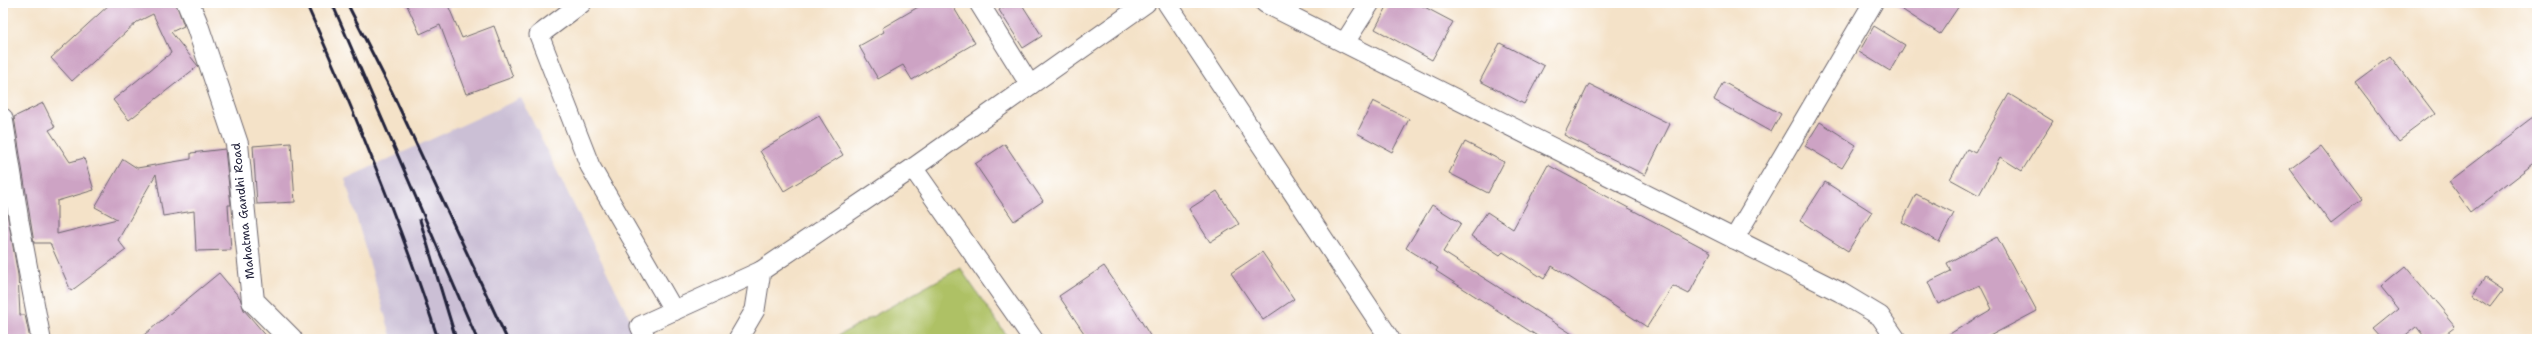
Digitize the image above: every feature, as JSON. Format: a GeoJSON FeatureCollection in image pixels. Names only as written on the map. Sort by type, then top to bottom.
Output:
{"type":"FeatureCollection","features":[{"type":"Feature","properties":{"kind":"main road","name":"Mahatma Gandhi Road"},"geometry":{"type":"LineString","coordinates":[[188,3],[196,22],[237,144],[253,301],[291,339]]}},
{"type":"Feature","properties":{"kind":"street"},"geometry":{"type":"LineString","coordinates":[[582,3],[539,35],[590,166],[674,311]]}},
{"type":"Feature","properties":{"kind":"street"},"geometry":{"type":"LineString","coordinates":[[979,3],[1030,85]]}},
{"type":"Feature","properties":{"kind":"street"},"geometry":{"type":"LineString","coordinates":[[646,339],[640,326],[761,271],[913,168],[1146,3]]}},
{"type":"Feature","properties":{"kind":"street"},"geometry":{"type":"LineString","coordinates":[[1167,3],[1390,339]]}},
{"type":"Feature","properties":{"kind":"street"},"geometry":{"type":"LineString","coordinates":[[1265,3],[1840,292],[1880,316],[1896,339]]}},
{"type":"Feature","properties":{"kind":"street"},"geometry":{"type":"LineString","coordinates":[[1345,42],[1370,3]]}},
{"type":"Feature","properties":{"kind":"street"},"geometry":{"type":"LineString","coordinates":[[1734,239],[1872,3]]}},
{"type":"Feature","properties":{"kind":"street"},"geometry":{"type":"LineString","coordinates":[[3,118],[18,221],[41,339]]}},
{"type":"Feature","properties":{"kind":"street"},"geometry":{"type":"LineString","coordinates":[[913,168],[1033,339]]}},
{"type":"Feature","properties":{"kind":"street"},"geometry":{"type":"LineString","coordinates":[[738,339],[754,310],[761,271]]}},
{"type":"Feature","properties":{"kind":"shaded area"},"geometry":{"type":"Polygon","coordinates":[[[521,98],[640,339],[392,339],[345,179],[521,98]]]}},
{"type":"Feature","properties":{"kind":"green space"},"geometry":{"type":"Polygon","coordinates":[[[960,268],[1009,339],[832,339],[960,268]]]}},
{"type":"Feature","properties":{"kind":"building"},"geometry":{"type":"Polygon","coordinates":[[[111,3],[176,3],[184,26],[171,32],[198,66],[129,120],[113,100],[171,53],[153,14],[137,22],[72,81],[51,58],[111,3]]]}},
{"type":"Feature","properties":{"kind":"building"},"geometry":{"type":"Polygon","coordinates":[[[406,3],[447,3],[462,38],[494,26],[513,77],[466,94],[440,25],[420,34],[406,3]]]}},
{"type":"Feature","properties":{"kind":"building"},"geometry":{"type":"Polygon","coordinates":[[[925,3],[951,3],[975,43],[912,80],[903,65],[878,79],[859,46],[884,32],[882,28],[925,3]]]}},
{"type":"Feature","properties":{"kind":"building"},"geometry":{"type":"Polygon","coordinates":[[[1010,3],[1021,3],[1042,36],[1023,48],[999,10],[1010,3]]]}},
{"type":"Feature","properties":{"kind":"building"},"geometry":{"type":"Polygon","coordinates":[[[1389,3],[1417,3],[1453,22],[1432,60],[1375,29],[1389,3]]]}},
{"type":"Feature","properties":{"kind":"building"},"geometry":{"type":"Polygon","coordinates":[[[1892,3],[1961,3],[1940,34],[1892,3]]]}},
{"type":"Feature","properties":{"kind":"building"},"geometry":{"type":"Polygon","coordinates":[[[1874,26],[1905,45],[1890,71],[1859,52],[1874,26]]]}},
{"type":"Feature","properties":{"kind":"building"},"geometry":{"type":"Polygon","coordinates":[[[1500,43],[1544,66],[1524,104],[1480,81],[1500,43]]]}},
{"type":"Feature","properties":{"kind":"building"},"geometry":{"type":"Polygon","coordinates":[[[2390,56],[2434,114],[2399,140],[2355,82],[2390,56]]]}},
{"type":"Feature","properties":{"kind":"building"},"geometry":{"type":"Polygon","coordinates":[[[1723,82],[1781,114],[1771,132],[1714,100],[1723,82]]]}},
{"type":"Feature","properties":{"kind":"building"},"geometry":{"type":"Polygon","coordinates":[[[1589,84],[1670,124],[1645,175],[1564,135],[1589,84]]]}},
{"type":"Feature","properties":{"kind":"building"},"geometry":{"type":"Polygon","coordinates":[[[2009,94],[2053,121],[2022,171],[2000,157],[1979,195],[1950,179],[1967,149],[1975,153],[2009,94]]]}},
{"type":"Feature","properties":{"kind":"building"},"geometry":{"type":"Polygon","coordinates":[[[1373,101],[1409,119],[1392,152],[1357,133],[1373,101]]]}},
{"type":"Feature","properties":{"kind":"building"},"geometry":{"type":"Polygon","coordinates":[[[43,103],[55,127],[49,130],[70,162],[84,158],[94,190],[57,201],[57,234],[117,219],[95,207],[123,159],[137,168],[191,159],[191,153],[225,149],[231,205],[228,205],[231,250],[196,251],[194,211],[163,216],[156,174],[118,240],[126,250],[71,291],[50,243],[34,243],[14,117],[43,103]]]}},
{"type":"Feature","properties":{"kind":"building"},"geometry":{"type":"Polygon","coordinates":[[[2537,114],[2537,162],[2472,212],[2449,181],[2537,114]]]}},
{"type":"Feature","properties":{"kind":"building"},"geometry":{"type":"Polygon","coordinates":[[[819,116],[843,155],[784,191],[760,151],[819,116]]]}},
{"type":"Feature","properties":{"kind":"building"},"geometry":{"type":"Polygon","coordinates":[[[1820,122],[1856,145],[1842,168],[1805,146],[1820,122]]]}},
{"type":"Feature","properties":{"kind":"building"},"geometry":{"type":"Polygon","coordinates":[[[1465,142],[1504,162],[1488,193],[1449,173],[1465,142]]]}},
{"type":"Feature","properties":{"kind":"building"},"geometry":{"type":"Polygon","coordinates":[[[291,143],[295,202],[257,204],[253,146],[291,143]]]}},
{"type":"Feature","properties":{"kind":"building"},"geometry":{"type":"Polygon","coordinates":[[[1005,144],[1043,201],[1014,221],[975,164],[1005,144]]]}},
{"type":"Feature","properties":{"kind":"building"},"geometry":{"type":"Polygon","coordinates":[[[2321,146],[2362,200],[2331,224],[2290,169],[2321,146]]]}},
{"type":"Feature","properties":{"kind":"building"},"geometry":{"type":"Polygon","coordinates":[[[1548,165],[1711,252],[1689,294],[1673,286],[1647,327],[1552,266],[1544,279],[1503,252],[1500,255],[1471,236],[1487,212],[1513,229],[1548,165]]]}},
{"type":"Feature","properties":{"kind":"building"},"geometry":{"type":"Polygon","coordinates":[[[1825,182],[1872,212],[1848,251],[1800,221],[1825,182]]]}},
{"type":"Feature","properties":{"kind":"building"},"geometry":{"type":"Polygon","coordinates":[[[3,190],[18,275],[20,315],[25,315],[30,339],[3,339],[3,190]]]}},
{"type":"Feature","properties":{"kind":"building"},"geometry":{"type":"Polygon","coordinates":[[[1217,191],[1239,224],[1210,242],[1189,209],[1217,191]]]}},
{"type":"Feature","properties":{"kind":"building"},"geometry":{"type":"Polygon","coordinates":[[[1916,194],[1954,213],[1939,242],[1902,222],[1916,194]]]}},
{"type":"Feature","properties":{"kind":"building"},"geometry":{"type":"Polygon","coordinates":[[[1432,205],[1461,223],[1443,252],[1580,339],[1542,339],[1436,271],[1438,268],[1406,248],[1432,205]]]}},
{"type":"Feature","properties":{"kind":"building"},"geometry":{"type":"Polygon","coordinates":[[[1997,237],[2037,311],[1984,339],[1941,339],[1992,309],[1980,285],[1938,304],[1928,282],[1951,271],[1947,263],[1997,237]]]}},
{"type":"Feature","properties":{"kind":"building"},"geometry":{"type":"Polygon","coordinates":[[[1262,252],[1294,299],[1263,320],[1231,273],[1262,252]]]}},
{"type":"Feature","properties":{"kind":"building"},"geometry":{"type":"Polygon","coordinates":[[[1104,266],[1152,339],[1088,339],[1059,296],[1104,266]]]}},
{"type":"Feature","properties":{"kind":"building"},"geometry":{"type":"Polygon","coordinates":[[[2405,266],[2455,326],[2438,339],[2425,339],[2416,327],[2401,339],[2382,339],[2373,329],[2399,308],[2381,286],[2405,266]]]}},
{"type":"Feature","properties":{"kind":"building"},"geometry":{"type":"Polygon","coordinates":[[[219,273],[240,298],[244,310],[269,339],[139,339],[219,273]]]}},
{"type":"Feature","properties":{"kind":"building"},"geometry":{"type":"Polygon","coordinates":[[[2486,277],[2504,289],[2491,306],[2473,294],[2486,277]]]}},
{"type":"Feature","properties":{"kind":"railway"},"geometry":{"type":"LineString","coordinates":[[306,3],[393,211],[438,339]]}},
{"type":"Feature","properties":{"kind":"railway"},"geometry":{"type":"LineString","coordinates":[[332,3],[477,339]]}},
{"type":"Feature","properties":{"kind":"railway"},"geometry":{"type":"LineString","coordinates":[[347,3],[392,92],[507,339]]}},
{"type":"Feature","properties":{"kind":"railway"},"geometry":{"type":"LineString","coordinates":[[420,220],[456,339]]}}]}
